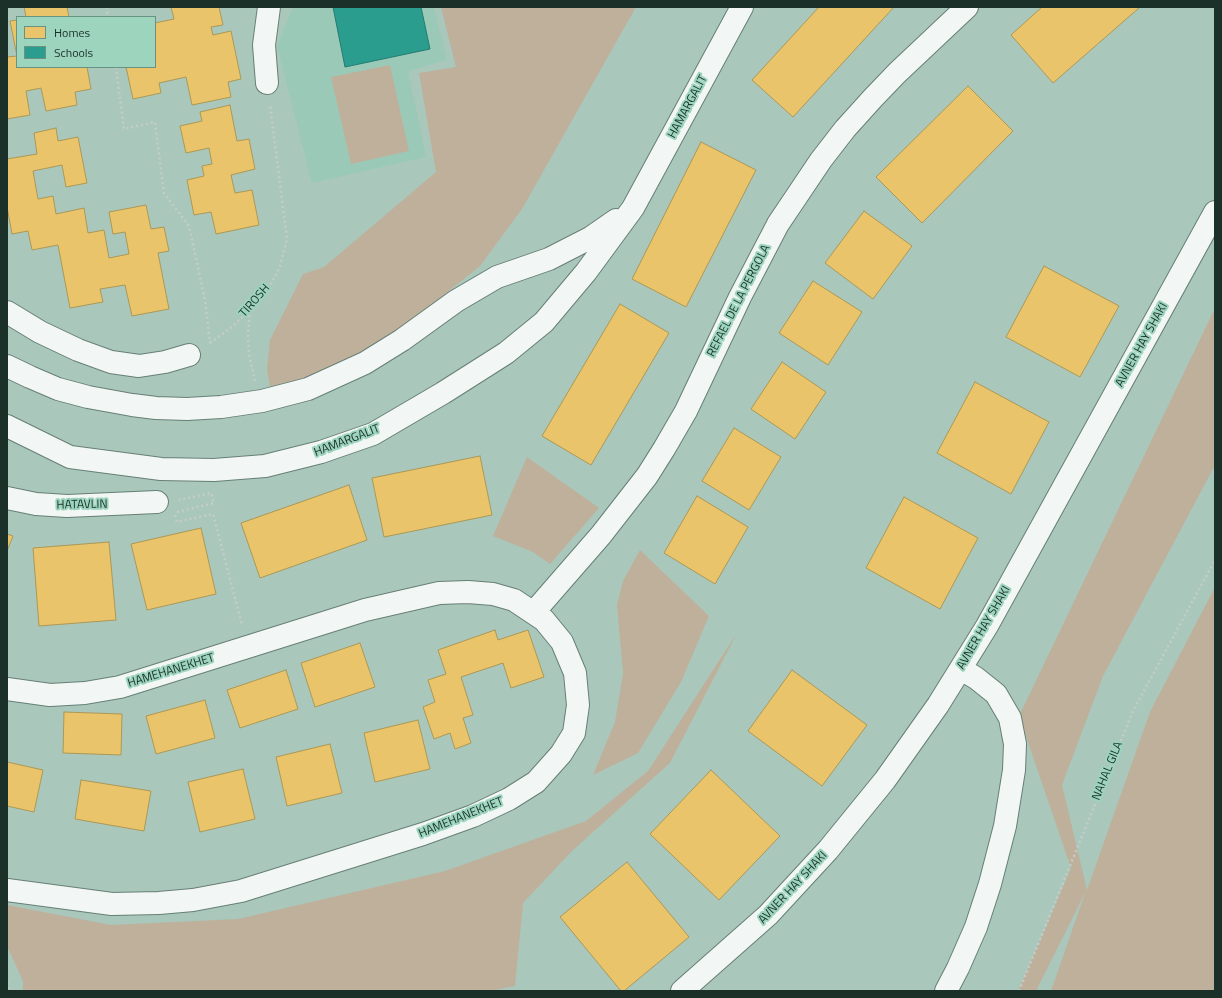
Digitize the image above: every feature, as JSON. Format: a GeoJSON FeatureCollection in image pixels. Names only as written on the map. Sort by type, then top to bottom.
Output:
{"type":"FeatureCollection","features":[{"type":"Feature","properties":{"kind":"street"},"geometry":{"type":"LineString","coordinates":[[267,83],[264,45],[269,7]]}},
{"type":"Feature","properties":{"kind":"street","name":"HAMARGALIT"},"geometry":{"type":"LineString","coordinates":[[7,426],[70,457],[161,469],[214,470],[265,466],[321,452],[373,434],[443,393],[506,353],[544,322],[586,272],[633,208],[742,7]]}},
{"type":"Feature","properties":{"kind":"street","name":"REFAEL DE LA PERGOLA"},"geometry":{"type":"LineString","coordinates":[[534,612],[601,535],[647,476],[686,411],[740,297],[778,224],[821,160],[844,129],[872,98],[967,7]]}},
{"type":"Feature","properties":{"kind":"street","name":"HAMARGALIT"},"geometry":{"type":"LineString","coordinates":[[7,366],[58,389],[88,397],[132,405],[156,408],[187,409],[221,407],[262,401],[308,388],[365,363],[402,340],[456,301],[476,289],[497,278],[549,259],[590,238],[633,208]]}},
{"type":"Feature","properties":{"kind":"street","name":"AVNER HAY SHAKI"},"geometry":{"type":"LineString","coordinates":[[682,991],[768,915],[828,850],[885,780],[938,705],[987,626],[1215,212]]}},
{"type":"Feature","properties":{"kind":"street"},"geometry":{"type":"LineString","coordinates":[[7,312],[40,332],[78,350],[111,362],[139,366],[165,362],[189,355]]}},
{"type":"Feature","properties":{"kind":"street","name":"HATAVLIN"},"geometry":{"type":"LineString","coordinates":[[7,498],[36,504],[67,506],[167,502]]}},
{"type":"Feature","properties":{"kind":"street","name":"HAMEHANEKHET"},"geometry":{"type":"LineString","coordinates":[[7,690],[50,695],[85,693],[120,687],[365,610],[439,593],[468,592],[493,594],[514,600],[544,620],[562,642],[575,673],[578,705],[574,733],[561,754],[536,782],[509,799],[473,816],[423,834],[241,891],[193,900],[159,904],[112,904],[7,890]]}},
{"type":"Feature","properties":{"kind":"street"},"geometry":{"type":"LineString","coordinates":[[946,991],[976,927],[990,884],[1005,826],[1014,770],[1015,744],[1010,718],[996,694],[976,678],[961,669]]}},
{"type":"Feature","properties":{"kind":"path","name":"TIROSH"},"geometry":{"type":"LineString","coordinates":[[116,68],[124,129],[154,122],[164,193],[189,226],[204,300],[210,343],[232,327],[268,290],[280,266],[287,238],[267,83]]}},
{"type":"Feature","properties":{"kind":"path"},"geometry":{"type":"LineString","coordinates":[[250,310],[248,334],[249,354],[254,379],[262,401]]}},
{"type":"Feature","properties":{"kind":"path"},"geometry":{"type":"LineString","coordinates":[[167,502],[211,493],[214,503],[175,512],[177,522],[213,514],[248,646]]}},
{"type":"Feature","properties":{"kind":"path","name":"NAHAL GILA"},"geometry":{"type":"LineString","coordinates":[[1019,991],[1133,711],[1215,560]]}},
{"type":"Feature","properties":{"kind":"path"},"geometry":{"type":"LineString","coordinates":[[7,983],[9,986],[7,991]]}},
{"type":"Feature","properties":{"kind":"shaded area"},"geometry":{"type":"Polygon","coordinates":[[[293,7],[434,7],[447,60],[408,71],[426,157],[312,183],[277,46],[293,7]]]}},
{"type":"Feature","properties":{"kind":"shaded area"},"geometry":{"type":"Polygon","coordinates":[[[441,7],[636,7],[522,209],[480,266],[394,335],[362,353],[307,377],[270,387],[267,370],[270,340],[303,274],[324,267],[436,172],[419,73],[456,67],[441,7]]]}},
{"type":"Feature","properties":{"kind":"shaded area"},"geometry":{"type":"Polygon","coordinates":[[[390,65],[409,151],[351,164],[331,77],[390,65]]]}},
{"type":"Feature","properties":{"kind":"shaded area"},"geometry":{"type":"Polygon","coordinates":[[[1215,308],[1215,465],[1103,676],[1062,785],[1087,890],[1150,712],[1215,587],[1215,991],[1051,991],[1085,893],[1036,991],[1018,991],[1071,868],[1019,716],[1215,308]]]}},
{"type":"Feature","properties":{"kind":"shaded area"},"geometry":{"type":"Polygon","coordinates":[[[527,457],[599,508],[550,564],[533,552],[493,536],[527,457]]]}},
{"type":"Feature","properties":{"kind":"shaded area"},"geometry":{"type":"Polygon","coordinates":[[[640,550],[709,616],[681,682],[638,753],[593,775],[615,722],[623,673],[617,605],[623,581],[640,550]]]}},
{"type":"Feature","properties":{"kind":"shaded area"},"geometry":{"type":"Polygon","coordinates":[[[737,633],[670,763],[573,850],[523,903],[515,986],[490,991],[23,991],[23,981],[7,946],[7,905],[111,925],[238,919],[445,871],[586,821],[648,771],[737,633]]]}},
{"type":"Feature","properties":{"kind":"building: Homes"},"geometry":{"type":"Polygon","coordinates":[[[24,7],[67,7],[69,16],[26,16],[24,7]]]}},
{"type":"Feature","properties":{"kind":"building: Homes"},"geometry":{"type":"Polygon","coordinates":[[[171,7],[219,7],[223,25],[211,27],[213,35],[231,31],[241,79],[228,82],[231,97],[192,105],[186,77],[159,83],[161,93],[133,99],[126,68],[156,68],[156,23],[174,19],[171,7]]]}},
{"type":"Feature","properties":{"kind":"building: Homes"},"geometry":{"type":"Polygon","coordinates":[[[819,7],[894,7],[793,117],[752,80],[819,7]]]}},
{"type":"Feature","properties":{"kind":"building: Homes"},"geometry":{"type":"Polygon","coordinates":[[[1042,7],[1140,7],[1053,83],[1011,35],[1042,7]]]}},
{"type":"Feature","properties":{"kind":"building: Homes"},"geometry":{"type":"Polygon","coordinates":[[[16,20],[16,51],[10,21],[16,20]]]}},
{"type":"Feature","properties":{"kind":"building: Homes"},"geometry":{"type":"Polygon","coordinates":[[[16,56],[16,68],[87,68],[91,89],[75,92],[77,105],[46,111],[41,88],[26,91],[30,115],[7,119],[7,57],[16,56]]]}},
{"type":"Feature","properties":{"kind":"building: Homes"},"geometry":{"type":"Polygon","coordinates":[[[968,86],[1013,131],[922,223],[876,177],[968,86]]]}},
{"type":"Feature","properties":{"kind":"building: Homes"},"geometry":{"type":"Polygon","coordinates":[[[230,105],[237,141],[249,139],[255,169],[231,175],[235,193],[252,190],[259,225],[216,234],[211,212],[194,215],[187,180],[204,176],[202,166],[212,164],[209,148],[186,153],[180,126],[202,121],[200,112],[230,105]]]}},
{"type":"Feature","properties":{"kind":"building: Homes"},"geometry":{"type":"Polygon","coordinates":[[[56,128],[58,141],[78,137],[87,183],[66,187],[62,165],[33,171],[38,199],[53,196],[56,214],[84,208],[88,233],[104,230],[109,258],[129,254],[125,232],[113,234],[109,212],[146,205],[151,229],[164,227],[169,251],[158,253],[169,309],[132,316],[125,285],[100,289],[103,302],[70,308],[58,245],[32,250],[28,231],[12,234],[7,207],[7,159],[37,154],[34,133],[56,128]]]}},
{"type":"Feature","properties":{"kind":"building: Homes"},"geometry":{"type":"Polygon","coordinates":[[[701,142],[756,170],[686,307],[632,279],[701,142]]]}},
{"type":"Feature","properties":{"kind":"building: Homes"},"geometry":{"type":"Polygon","coordinates":[[[864,211],[912,246],[873,299],[825,263],[864,211]]]}},
{"type":"Feature","properties":{"kind":"building: Homes"},"geometry":{"type":"Polygon","coordinates":[[[1044,266],[1119,306],[1080,377],[1006,337],[1044,266]]]}},
{"type":"Feature","properties":{"kind":"building: Homes"},"geometry":{"type":"Polygon","coordinates":[[[813,281],[862,312],[828,365],[779,333],[813,281]]]}},
{"type":"Feature","properties":{"kind":"building: Homes"},"geometry":{"type":"Polygon","coordinates":[[[620,304],[669,333],[591,465],[542,436],[620,304]]]}},
{"type":"Feature","properties":{"kind":"building: Homes"},"geometry":{"type":"Polygon","coordinates":[[[782,362],[826,392],[795,439],[751,409],[782,362]]]}},
{"type":"Feature","properties":{"kind":"building: Homes"},"geometry":{"type":"Polygon","coordinates":[[[975,382],[1049,422],[1011,494],[937,453],[975,382]]]}},
{"type":"Feature","properties":{"kind":"building: Homes"},"geometry":{"type":"Polygon","coordinates":[[[734,428],[781,457],[749,510],[702,481],[734,428]]]}},
{"type":"Feature","properties":{"kind":"building: Homes"},"geometry":{"type":"Polygon","coordinates":[[[480,456],[492,515],[384,537],[372,478],[480,456]]]}},
{"type":"Feature","properties":{"kind":"building: Homes"},"geometry":{"type":"Polygon","coordinates":[[[349,485],[367,540],[260,578],[241,523],[349,485]]]}},
{"type":"Feature","properties":{"kind":"building: Homes"},"geometry":{"type":"Polygon","coordinates":[[[697,496],[748,527],[715,584],[664,553],[697,496]]]}},
{"type":"Feature","properties":{"kind":"building: Homes"},"geometry":{"type":"Polygon","coordinates":[[[904,497],[978,538],[940,609],[866,568],[904,497]]]}},
{"type":"Feature","properties":{"kind":"building: Homes"},"geometry":{"type":"Polygon","coordinates":[[[201,528],[216,594],[147,610],[131,544],[201,528]]]}},
{"type":"Feature","properties":{"kind":"building: Homes"},"geometry":{"type":"Polygon","coordinates":[[[7,534],[13,536],[7,551],[7,534]]]}},
{"type":"Feature","properties":{"kind":"building: Homes"},"geometry":{"type":"Polygon","coordinates":[[[109,542],[116,620],[39,626],[33,548],[109,542]]]}},
{"type":"Feature","properties":{"kind":"building: Homes"},"geometry":{"type":"Polygon","coordinates":[[[495,630],[498,640],[528,630],[544,677],[511,688],[503,663],[461,677],[473,715],[463,718],[471,743],[455,749],[450,733],[434,739],[423,707],[435,702],[428,680],[446,674],[438,650],[495,630]]]}},
{"type":"Feature","properties":{"kind":"building: Homes"},"geometry":{"type":"Polygon","coordinates":[[[360,643],[375,687],[315,707],[301,663],[360,643]]]}},
{"type":"Feature","properties":{"kind":"building: Homes"},"geometry":{"type":"Polygon","coordinates":[[[286,670],[298,709],[240,728],[227,690],[286,670]]]}},
{"type":"Feature","properties":{"kind":"building: Homes"},"geometry":{"type":"Polygon","coordinates":[[[792,670],[867,725],[822,786],[748,731],[792,670]]]}},
{"type":"Feature","properties":{"kind":"building: Homes"},"geometry":{"type":"Polygon","coordinates":[[[205,700],[215,738],[156,754],[146,716],[205,700]]]}},
{"type":"Feature","properties":{"kind":"building: Homes"},"geometry":{"type":"Polygon","coordinates":[[[64,712],[122,714],[121,755],[63,753],[64,712]]]}},
{"type":"Feature","properties":{"kind":"building: Homes"},"geometry":{"type":"Polygon","coordinates":[[[418,720],[430,769],[375,782],[364,733],[418,720]]]}},
{"type":"Feature","properties":{"kind":"building: Homes"},"geometry":{"type":"Polygon","coordinates":[[[330,744],[342,793],[287,806],[276,757],[330,744]]]}},
{"type":"Feature","properties":{"kind":"building: Homes"},"geometry":{"type":"Polygon","coordinates":[[[7,762],[43,770],[34,812],[7,806],[7,762]]]}},
{"type":"Feature","properties":{"kind":"building: Homes"},"geometry":{"type":"Polygon","coordinates":[[[243,769],[255,819],[200,832],[188,782],[243,769]]]}},
{"type":"Feature","properties":{"kind":"building: Homes"},"geometry":{"type":"Polygon","coordinates":[[[711,770],[780,836],[719,900],[650,834],[711,770]]]}},
{"type":"Feature","properties":{"kind":"building: Homes"},"geometry":{"type":"Polygon","coordinates":[[[81,780],[151,791],[144,831],[75,819],[81,780]]]}},
{"type":"Feature","properties":{"kind":"building: Homes"},"geometry":{"type":"Polygon","coordinates":[[[627,862],[689,937],[624,991],[621,991],[560,917],[627,862]]]}},
{"type":"Feature","properties":{"kind":"building: Schools"},"geometry":{"type":"Polygon","coordinates":[[[333,7],[421,7],[430,49],[345,67],[333,7]]]}}]}
